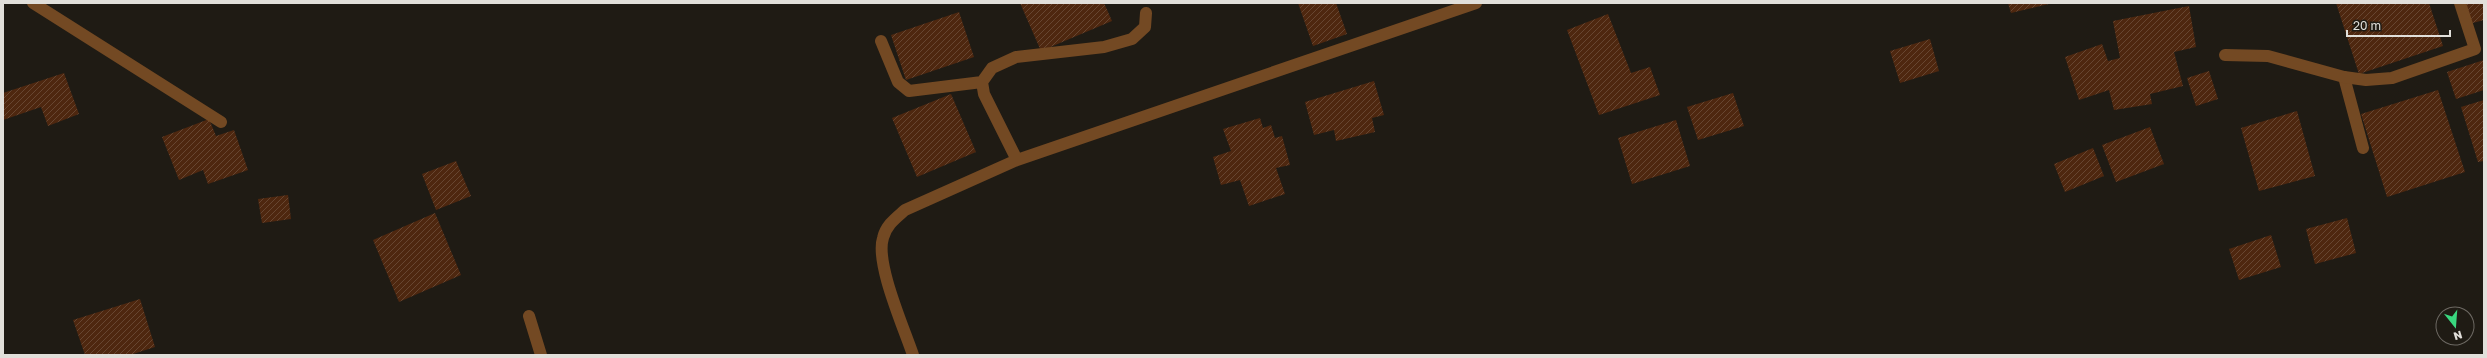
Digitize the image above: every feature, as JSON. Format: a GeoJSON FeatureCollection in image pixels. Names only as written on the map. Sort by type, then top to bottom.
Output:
{"type":"FeatureCollection","features":[{"type":"Feature","properties":{"kind":"street"},"geometry":{"type":"LineString","coordinates":[[33,3],[221,122]]}},
{"type":"Feature","properties":{"kind":"street"},"geometry":{"type":"LineString","coordinates":[[913,355],[880,256],[883,238],[891,222],[905,210],[934,195],[1016,160],[1476,3]]}},
{"type":"Feature","properties":{"kind":"street"},"geometry":{"type":"LineString","coordinates":[[2225,55],[2268,56],[2344,77],[2366,80],[2392,78],[2480,48],[2460,3]]}},
{"type":"Feature","properties":{"kind":"street"},"geometry":{"type":"LineString","coordinates":[[1016,160],[984,94],[982,82],[992,68],[1016,58],[1104,47],[1132,40],[1145,27],[1146,13]]}},
{"type":"Feature","properties":{"kind":"street"},"geometry":{"type":"LineString","coordinates":[[880,42],[898,82],[909,91],[982,82]]}},
{"type":"Feature","properties":{"kind":"street"},"geometry":{"type":"LineString","coordinates":[[2344,77],[2363,148]]}},
{"type":"Feature","properties":{"kind":"street"},"geometry":{"type":"LineString","coordinates":[[529,316],[541,355]]}},
{"type":"Feature","properties":{"kind":"building"},"geometry":{"type":"Polygon","coordinates":[[[1020,3],[1104,3],[1112,21],[1041,51],[1020,3]]]}},
{"type":"Feature","properties":{"kind":"building"},"geometry":{"type":"Polygon","coordinates":[[[1298,3],[1336,3],[1347,34],[1313,46],[1298,3]]]}},
{"type":"Feature","properties":{"kind":"building"},"geometry":{"type":"Polygon","coordinates":[[[2008,3],[2049,3],[2049,4],[2011,13],[2008,3]]]}},
{"type":"Feature","properties":{"kind":"building"},"geometry":{"type":"Polygon","coordinates":[[[2336,3],[2429,3],[2443,46],[2359,74],[2336,3]]]}},
{"type":"Feature","properties":{"kind":"building"},"geometry":{"type":"Polygon","coordinates":[[[2463,3],[2484,3],[2484,20],[2469,24],[2463,3]]]}},
{"type":"Feature","properties":{"kind":"building"},"geometry":{"type":"Polygon","coordinates":[[[2189,6],[2196,47],[2174,52],[2183,86],[2150,94],[2152,104],[2114,110],[2109,90],[2079,100],[2065,57],[2102,44],[2108,61],[2120,58],[2113,21],[2189,6]]]}},
{"type":"Feature","properties":{"kind":"building"},"geometry":{"type":"Polygon","coordinates":[[[959,12],[974,57],[906,80],[891,35],[959,12]]]}},
{"type":"Feature","properties":{"kind":"building"},"geometry":{"type":"Polygon","coordinates":[[[1608,14],[1631,73],[1650,67],[1660,95],[1599,115],[1567,30],[1608,14]]]}},
{"type":"Feature","properties":{"kind":"building"},"geometry":{"type":"Polygon","coordinates":[[[1930,39],[1939,71],[1900,83],[1890,51],[1930,39]]]}},
{"type":"Feature","properties":{"kind":"building"},"geometry":{"type":"Polygon","coordinates":[[[2484,60],[2484,90],[2456,99],[2447,72],[2484,60]]]}},
{"type":"Feature","properties":{"kind":"building"},"geometry":{"type":"Polygon","coordinates":[[[2209,71],[2218,99],[2196,106],[2187,78],[2209,71]]]}},
{"type":"Feature","properties":{"kind":"building"},"geometry":{"type":"Polygon","coordinates":[[[64,73],[79,114],[48,126],[41,107],[3,120],[3,93],[64,73]]]}},
{"type":"Feature","properties":{"kind":"building"},"geometry":{"type":"Polygon","coordinates":[[[1374,81],[1384,115],[1372,118],[1375,132],[1336,141],[1334,130],[1314,135],[1305,102],[1374,81]]]}},
{"type":"Feature","properties":{"kind":"building"},"geometry":{"type":"Polygon","coordinates":[[[2438,90],[2465,172],[2387,197],[2361,114],[2438,90]]]}},
{"type":"Feature","properties":{"kind":"building"},"geometry":{"type":"Polygon","coordinates":[[[1733,93],[1744,126],[1698,140],[1687,107],[1733,93]]]}},
{"type":"Feature","properties":{"kind":"building"},"geometry":{"type":"Polygon","coordinates":[[[951,94],[976,152],[917,177],[892,118],[951,94]]]}},
{"type":"Feature","properties":{"kind":"building"},"geometry":{"type":"Polygon","coordinates":[[[2484,100],[2484,161],[2478,162],[2461,107],[2484,100]]]}},
{"type":"Feature","properties":{"kind":"building"},"geometry":{"type":"Polygon","coordinates":[[[2297,111],[2315,176],[2259,191],[2241,128],[2297,111]]]}},
{"type":"Feature","properties":{"kind":"building"},"geometry":{"type":"Polygon","coordinates":[[[1260,118],[1263,128],[1271,125],[1275,138],[1282,136],[1290,165],[1276,168],[1285,194],[1249,206],[1240,180],[1221,185],[1213,157],[1231,151],[1223,129],[1260,118]]]}},
{"type":"Feature","properties":{"kind":"building"},"geometry":{"type":"Polygon","coordinates":[[[209,119],[216,136],[234,130],[248,170],[208,184],[203,170],[179,180],[162,137],[209,119]]]}},
{"type":"Feature","properties":{"kind":"building"},"geometry":{"type":"Polygon","coordinates":[[[1676,120],[1690,166],[1632,184],[1618,138],[1676,120]]]}},
{"type":"Feature","properties":{"kind":"building"},"geometry":{"type":"Polygon","coordinates":[[[2150,127],[2164,164],[2116,182],[2102,145],[2150,127]]]}},
{"type":"Feature","properties":{"kind":"building"},"geometry":{"type":"Polygon","coordinates":[[[2093,148],[2104,176],[2065,192],[2054,164],[2093,148]]]}},
{"type":"Feature","properties":{"kind":"building"},"geometry":{"type":"Polygon","coordinates":[[[456,161],[471,196],[436,210],[422,174],[456,161]]]}},
{"type":"Feature","properties":{"kind":"building"},"geometry":{"type":"Polygon","coordinates":[[[288,195],[291,219],[262,223],[258,199],[288,195]]]}},
{"type":"Feature","properties":{"kind":"building"},"geometry":{"type":"Polygon","coordinates":[[[435,213],[461,275],[399,302],[373,240],[435,213]]]}},
{"type":"Feature","properties":{"kind":"building"},"geometry":{"type":"Polygon","coordinates":[[[2347,218],[2356,253],[2315,264],[2306,229],[2347,218]]]}},
{"type":"Feature","properties":{"kind":"building"},"geometry":{"type":"Polygon","coordinates":[[[2271,235],[2281,267],[2239,280],[2229,249],[2271,235]]]}},
{"type":"Feature","properties":{"kind":"building"},"geometry":{"type":"Polygon","coordinates":[[[140,299],[155,347],[130,355],[85,355],[73,320],[140,299]]]}}]}
